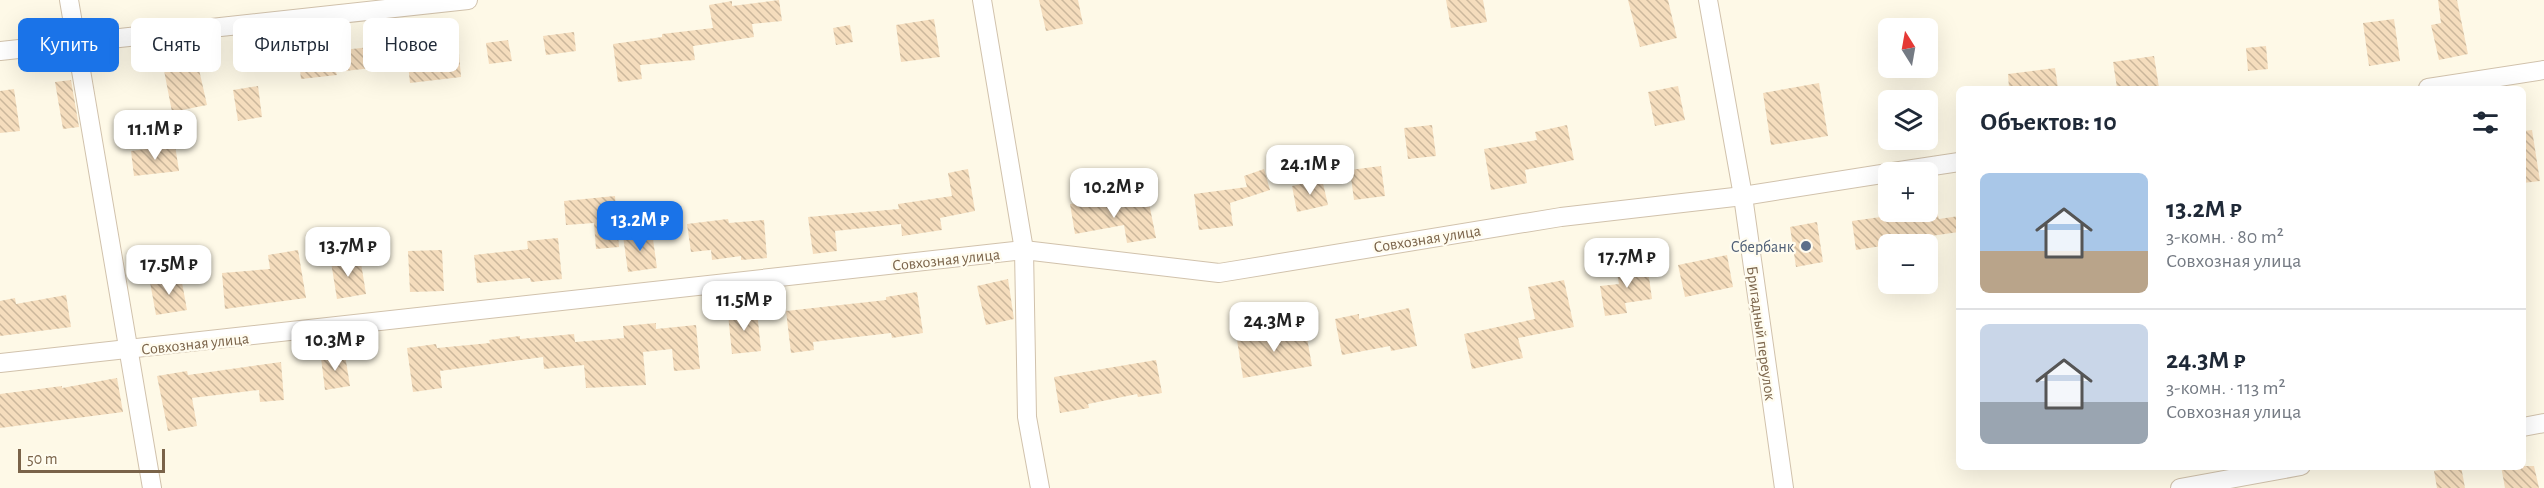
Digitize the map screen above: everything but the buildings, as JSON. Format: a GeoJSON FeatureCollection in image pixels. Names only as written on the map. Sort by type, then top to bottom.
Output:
{"type":"FeatureCollection","features":[{"type":"Feature","properties":{"kind":"street"},"geometry":{"type":"LineString","coordinates":[[69,0],[72,18]]}},
{"type":"Feature","properties":{"kind":"street"},"geometry":{"type":"LineString","coordinates":[[119,38],[468,0]]}},
{"type":"Feature","properties":{"kind":"street"},"geometry":{"type":"LineString","coordinates":[[982,0],[1024,250],[1027,417],[1040,488]]}},
{"type":"Feature","properties":{"kind":"street","name":"Бригадный переулок"},"geometry":{"type":"LineString","coordinates":[[1708,0],[1743,196],[1784,488]]}},
{"type":"Feature","properties":{"kind":"street"},"geometry":{"type":"LineString","coordinates":[[0,51],[18,49]]}},
{"type":"Feature","properties":{"kind":"street"},"geometry":{"type":"LineString","coordinates":[[2441,86],[2544,70]]}},
{"type":"Feature","properties":{"kind":"street"},"geometry":{"type":"LineString","coordinates":[[82,72],[152,488]]}},
{"type":"Feature","properties":{"kind":"street"},"geometry":{"type":"LineString","coordinates":[[1938,165],[1956,162]]}},
{"type":"Feature","properties":{"kind":"street","name":"Совхозная улица"},"geometry":{"type":"LineString","coordinates":[[0,363],[128,351],[1024,250],[1219,273],[1561,217],[1743,196],[1878,175]]}},
{"type":"Feature","properties":{"kind":"street"},"geometry":{"type":"LineString","coordinates":[[2526,426],[2544,423]]}},
{"type":"Feature","properties":{"kind":"street"},"geometry":{"type":"LineString","coordinates":[[2180,488],[2279,470]]}},
{"type":"Feature","properties":{"kind":"place","name":"Сбербанк"},"geometry":{"type":"Point","coordinates":[1806,246]}}]}
